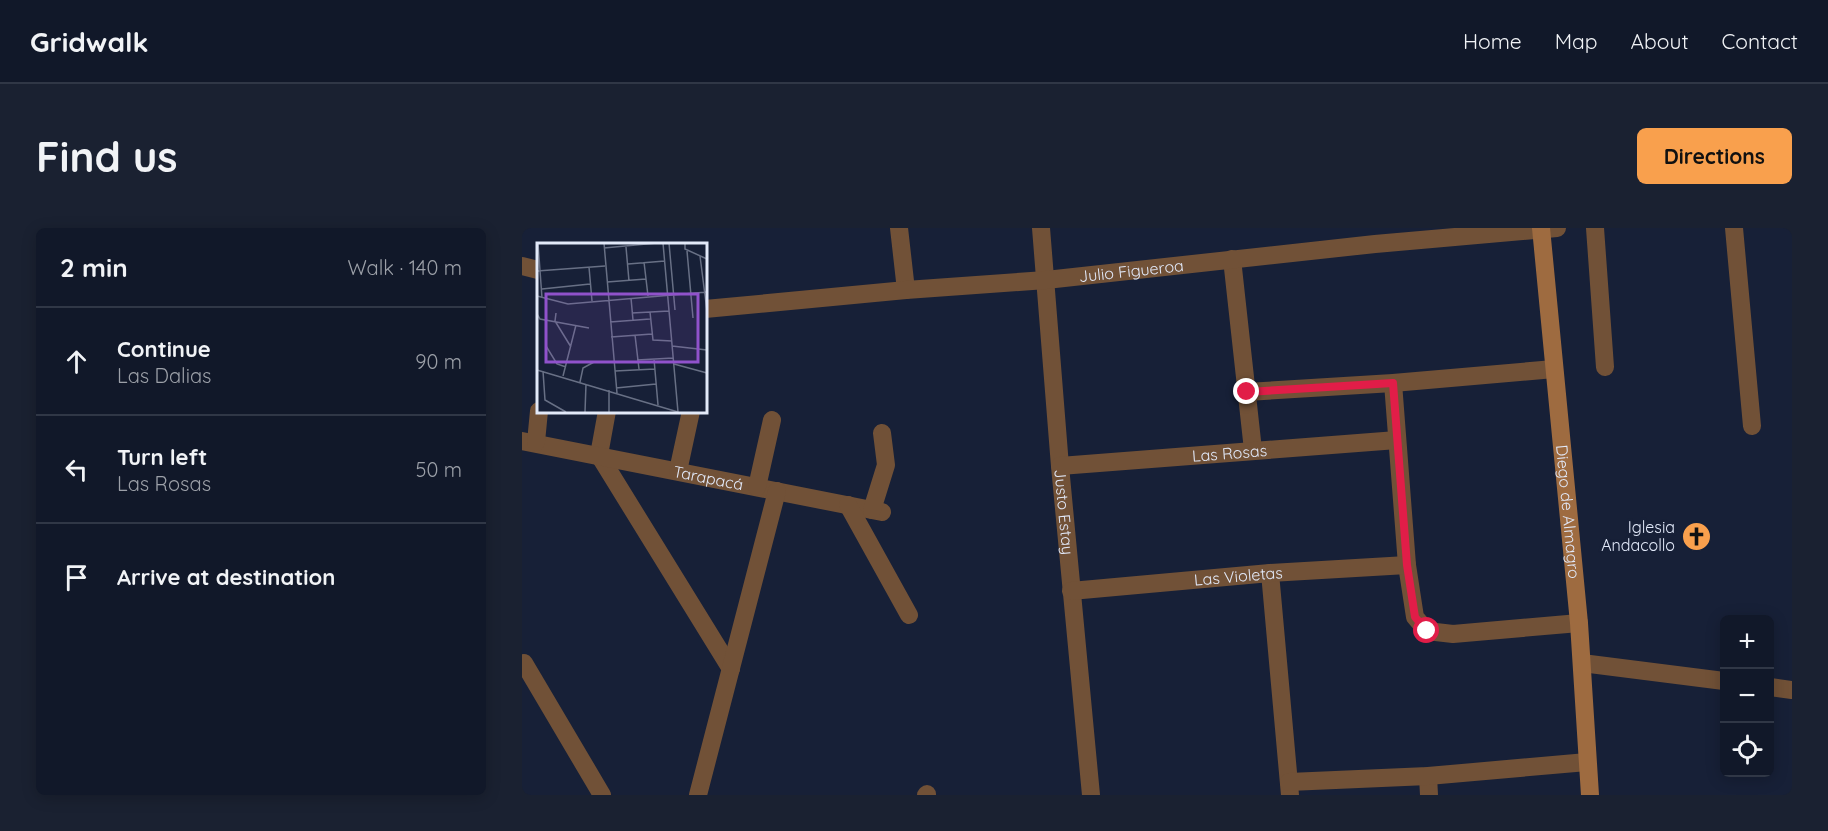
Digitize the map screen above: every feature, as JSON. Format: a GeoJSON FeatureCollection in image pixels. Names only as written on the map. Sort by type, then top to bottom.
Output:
{"type":"FeatureCollection","features":[{"type":"Feature","properties":{"kind":"street"},"geometry":{"type":"LineString","coordinates":[[899,228],[906,291]]}},
{"type":"Feature","properties":{"kind":"street","name":"Justo Estay"},"geometry":{"type":"LineString","coordinates":[[1041,228],[1071,591],[1091,795]]}},
{"type":"Feature","properties":{"kind":"street"},"geometry":{"type":"LineString","coordinates":[[1595,228],[1605,367]]}},
{"type":"Feature","properties":{"kind":"street"},"geometry":{"type":"LineString","coordinates":[[1734,228],[1752,426]]}},
{"type":"Feature","properties":{"kind":"street","name":"Julio Figueroa"},"geometry":{"type":"LineString","coordinates":[[706,309],[1046,280],[1232,259],[1375,236],[1546,229]]}},
{"type":"Feature","properties":{"kind":"street","name":"Diego de Almagro"},"geometry":{"type":"LineString","coordinates":[[1546,229],[1554,369],[1580,623],[1590,795]]}},
{"type":"Feature","properties":{"kind":"street"},"geometry":{"type":"LineString","coordinates":[[1232,259],[1253,450]]}},
{"type":"Feature","properties":{"kind":"street"},"geometry":{"type":"LineString","coordinates":[[522,266],[537,270]]}},
{"type":"Feature","properties":{"kind":"street"},"geometry":{"type":"LineString","coordinates":[[1247,392],[1393,383],[1554,369]]}},
{"type":"Feature","properties":{"kind":"street"},"geometry":{"type":"LineString","coordinates":[[1393,383],[1407,565],[1415,617],[1427,631],[1453,634],[1580,623]]}},
{"type":"Feature","properties":{"kind":"street"},"geometry":{"type":"LineString","coordinates":[[529,441],[539,412]]}},
{"type":"Feature","properties":{"kind":"street"},"geometry":{"type":"LineString","coordinates":[[607,412],[599,455],[731,669]]}},
{"type":"Feature","properties":{"kind":"street"},"geometry":{"type":"LineString","coordinates":[[678,471],[691,412]]}},
{"type":"Feature","properties":{"kind":"street"},"geometry":{"type":"LineString","coordinates":[[757,487],[772,420]]}},
{"type":"Feature","properties":{"kind":"street","name":"Tarapacá"},"geometry":{"type":"LineString","coordinates":[[529,441],[877,511],[886,465],[882,433]]}},
{"type":"Feature","properties":{"kind":"street","name":"Las Rosas"},"geometry":{"type":"LineString","coordinates":[[1060,466],[1398,440]]}},
{"type":"Feature","properties":{"kind":"street"},"geometry":{"type":"LineString","coordinates":[[698,795],[777,491]]}},
{"type":"Feature","properties":{"kind":"street"},"geometry":{"type":"LineString","coordinates":[[848,506],[909,615]]}},
{"type":"Feature","properties":{"kind":"street","name":"Las Violetas"},"geometry":{"type":"LineString","coordinates":[[1071,591],[1270,573],[1407,565]]}},
{"type":"Feature","properties":{"kind":"street"},"geometry":{"type":"LineString","coordinates":[[1270,573],[1289,788],[1587,762]]}},
{"type":"Feature","properties":{"kind":"street"},"geometry":{"type":"LineString","coordinates":[[524,663],[602,795]]}},
{"type":"Feature","properties":{"kind":"street"},"geometry":{"type":"LineString","coordinates":[[1582,663],[1720,680]]}},
{"type":"Feature","properties":{"kind":"street"},"geometry":{"type":"LineString","coordinates":[[1774,688],[1792,690]]}},
{"type":"Feature","properties":{"kind":"street"},"geometry":{"type":"LineString","coordinates":[[1428,776],[1430,795]]}},
{"type":"Feature","properties":{"kind":"place","name":"Iglesia Andacollo"},"geometry":{"type":"Point","coordinates":[1696,536]}},
{"type":"Feature","properties":{"kind":"route"},"geometry":{"type":"LineString","coordinates":[[1247,392],[1393,383],[1407,565],[1415,617],[1427,631]]}}]}
